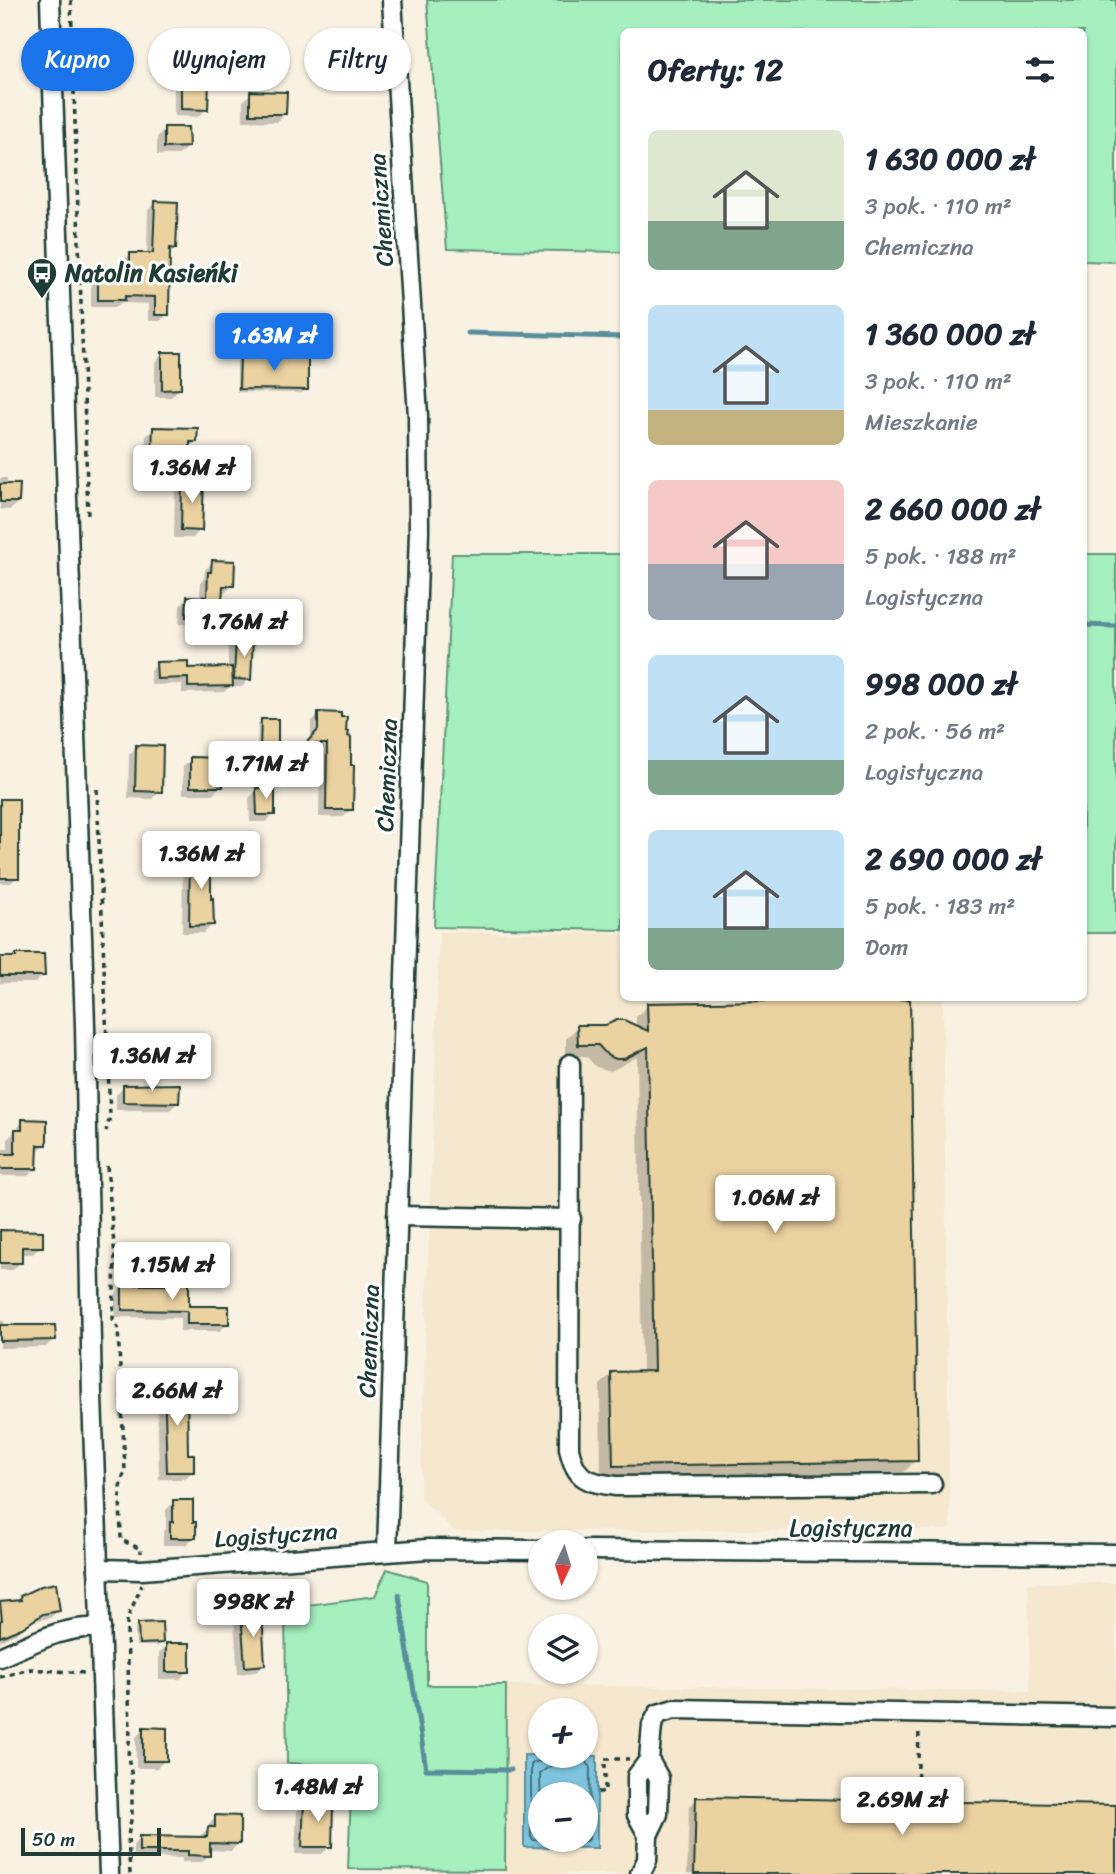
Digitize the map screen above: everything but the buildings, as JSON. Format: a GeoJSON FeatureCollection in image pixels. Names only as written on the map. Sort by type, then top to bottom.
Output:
{"type":"FeatureCollection","features":[{"type":"Feature","properties":{"kind":"street"},"geometry":{"type":"LineString","coordinates":[[50,0],[85,1026],[98,1569],[109,1874]]}},
{"type":"Feature","properties":{"kind":"street","name":"Chemiczna"},"geometry":{"type":"LineString","coordinates":[[387,1551],[419,531],[418,416],[392,0]]}},
{"type":"Feature","properties":{"kind":"street"},"geometry":{"type":"LineString","coordinates":[[570,1064],[569,1448],[572,1466],[583,1477],[600,1484],[616,1486],[932,1484]]}},
{"type":"Feature","properties":{"kind":"street"},"geometry":{"type":"LineString","coordinates":[[397,1216],[571,1219]]}},
{"type":"Feature","properties":{"kind":"street","name":"Logistyczna"},"geometry":{"type":"LineString","coordinates":[[98,1569],[142,1570],[428,1549],[528,1550]]}},
{"type":"Feature","properties":{"kind":"street","name":"Logistyczna"},"geometry":{"type":"LineString","coordinates":[[598,1550],[1116,1554]]}},
{"type":"Feature","properties":{"kind":"street"},"geometry":{"type":"LineString","coordinates":[[0,1657],[60,1632],[83,1627],[101,1628]]}},
{"type":"Feature","properties":{"kind":"street"},"geometry":{"type":"LineString","coordinates":[[640,1874],[647,1860],[648,1835],[658,1814],[659,1778],[640,1760],[659,1714],[674,1709],[1116,1717]]}},
{"type":"Feature","properties":{"kind":"path"},"geometry":{"type":"LineString","coordinates":[[71,0],[88,517]]}},
{"type":"Feature","properties":{"kind":"path"},"geometry":{"type":"LineString","coordinates":[[97,782],[110,1117],[105,1135]]}},
{"type":"Feature","properties":{"kind":"path"},"geometry":{"type":"LineString","coordinates":[[106,1159],[115,1257],[113,1319],[118,1328],[125,1470],[120,1487],[121,1540],[141,1549],[142,1570],[142,1589],[127,1619],[130,1730],[128,1757],[132,1777],[132,1815],[128,1836],[130,1874]]}},
{"type":"Feature","properties":{"kind":"path"},"geometry":{"type":"LineString","coordinates":[[0,1677],[30,1669],[86,1673]]}},
{"type":"Feature","properties":{"kind":"path"},"geometry":{"type":"LineString","coordinates":[[917,1798],[919,1728]]}},
{"type":"Feature","properties":{"kind":"path"},"geometry":{"type":"LineString","coordinates":[[598,1792],[605,1793],[605,1759],[640,1760]]}},
{"type":"Feature","properties":{"kind":"shaded area"},"geometry":{"type":"Polygon","coordinates":[[[439,932],[620,933],[620,1001],[943,1001],[950,1530],[454,1531],[420,1498],[439,932]]]}},
{"type":"Feature","properties":{"kind":"shaded area"},"geometry":{"type":"Polygon","coordinates":[[[1028,1583],[1116,1583],[1116,1874],[505,1874],[506,1685],[1030,1691],[1028,1583]]]}},
{"type":"Feature","properties":{"kind":"green space"},"geometry":{"type":"Polygon","coordinates":[[[427,0],[1116,0],[1116,262],[1087,261],[1087,28],[620,28],[620,252],[447,249],[427,0]]]}},
{"type":"Feature","properties":{"kind":"green space"},"geometry":{"type":"Polygon","coordinates":[[[452,554],[620,554],[620,930],[434,927],[452,554]]]}},
{"type":"Feature","properties":{"kind":"green space"},"geometry":{"type":"Polygon","coordinates":[[[1087,554],[1116,554],[1116,933],[1087,933],[1087,554]]]}},
{"type":"Feature","properties":{"kind":"green space"},"geometry":{"type":"Polygon","coordinates":[[[387,1569],[427,1581],[427,1685],[506,1685],[505,1870],[348,1869],[352,1768],[287,1763],[285,1608],[375,1596],[387,1569]]]}},
{"type":"Feature","properties":{"kind":"water"},"geometry":{"type":"Polygon","coordinates":[[[524,1755],[528,1755],[528,1768],[597,1768],[597,1782],[528,1782],[528,1847],[524,1847],[524,1755]]]}},
{"type":"Feature","properties":{"kind":"waterway"},"geometry":{"type":"LineString","coordinates":[[468,333],[620,337]]}},
{"type":"Feature","properties":{"kind":"waterway"},"geometry":{"type":"LineString","coordinates":[[1087,625],[1116,626]]}},
{"type":"Feature","properties":{"kind":"waterway"},"geometry":{"type":"LineString","coordinates":[[399,1595],[426,1769],[511,1770]]}},
{"type":"Feature","properties":{"kind":"place","name":"Natolin Kasieńki"},"geometry":{"type":"Point","coordinates":[42,300]}}]}
